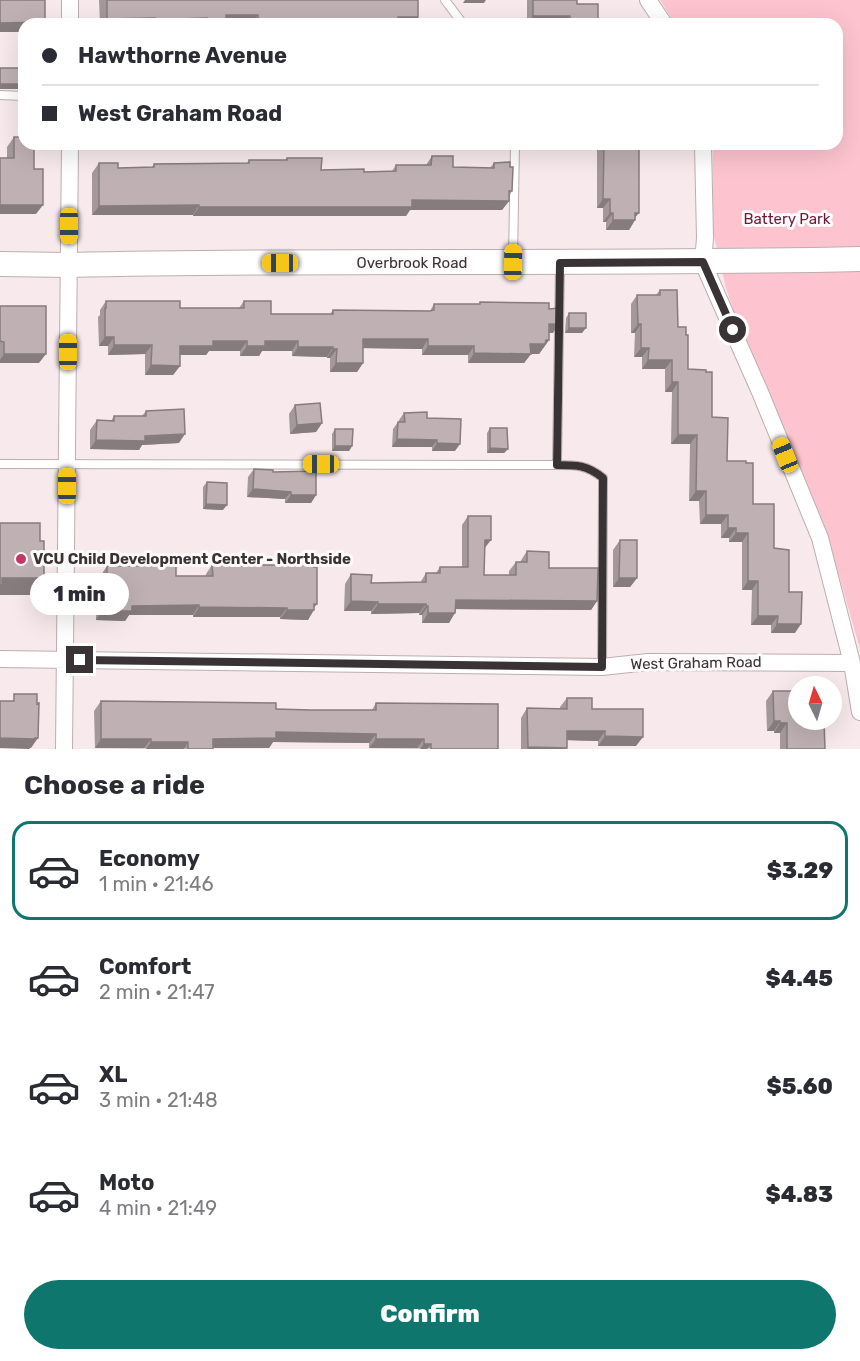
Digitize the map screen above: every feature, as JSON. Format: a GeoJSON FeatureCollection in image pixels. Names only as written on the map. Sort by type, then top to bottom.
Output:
{"type":"FeatureCollection","features":[{"type":"Feature","properties":{"kind":"street"},"geometry":{"type":"LineString","coordinates":[[69,0],[70,18]]}},
{"type":"Feature","properties":{"kind":"street"},"geometry":{"type":"LineString","coordinates":[[648,0],[660,18]]}},
{"type":"Feature","properties":{"kind":"street"},"geometry":{"type":"LineString","coordinates":[[64,749],[70,150]]}},
{"type":"Feature","properties":{"kind":"street"},"geometry":{"type":"LineString","coordinates":[[703,150],[705,238],[703,262],[820,538],[852,663],[860,712]]}},
{"type":"Feature","properties":{"kind":"street","name":"Overbrook Road"},"geometry":{"type":"LineString","coordinates":[[0,264],[560,263],[860,259]]}},
{"type":"Feature","properties":{"kind":"street","name":"West Graham Road"},"geometry":{"type":"LineString","coordinates":[[0,659],[602,667],[648,662],[852,663]]}},
{"type":"Feature","properties":{"kind":"lane"},"geometry":{"type":"LineString","coordinates":[[445,0],[458,18]]}},
{"type":"Feature","properties":{"kind":"lane"},"geometry":{"type":"LineString","coordinates":[[0,95],[18,96]]}},
{"type":"Feature","properties":{"kind":"lane"},"geometry":{"type":"LineString","coordinates":[[513,262],[516,150]]}},
{"type":"Feature","properties":{"kind":"lane"},"geometry":{"type":"LineString","coordinates":[[557,465],[560,263]]}},
{"type":"Feature","properties":{"kind":"lane"},"geometry":{"type":"LineString","coordinates":[[0,464],[570,465],[591,469],[603,478],[602,667]]}},
{"type":"Feature","properties":{"kind":"green space","name":"Battery Park"},"geometry":{"type":"Polygon","coordinates":[[[660,0],[860,0],[860,649],[827,534],[736,319],[713,232],[713,150],[843,150],[843,18],[671,18],[660,0]]]}},
{"type":"Feature","properties":{"kind":"building"},"geometry":{"type":"Polygon","coordinates":[[[0,0],[45,0],[45,18],[18,18],[18,23],[0,23],[0,0]]]}},
{"type":"Feature","properties":{"kind":"building"},"geometry":{"type":"Polygon","coordinates":[[[107,0],[418,0],[418,17],[258,18],[258,15],[226,15],[226,18],[107,18],[107,0]]]}},
{"type":"Feature","properties":{"kind":"building"},"geometry":{"type":"Polygon","coordinates":[[[533,0],[577,0],[577,4],[598,4],[598,18],[533,16],[533,0]]]}},
{"type":"Feature","properties":{"kind":"building"},"geometry":{"type":"Polygon","coordinates":[[[0,68],[18,68],[18,84],[0,84],[0,68]]]}},
{"type":"Feature","properties":{"kind":"building"},"geometry":{"type":"Polygon","coordinates":[[[14,137],[18,137],[18,150],[34,150],[34,169],[43,169],[43,205],[0,205],[0,158],[14,158],[14,137]]]}},
{"type":"Feature","properties":{"kind":"building"},"geometry":{"type":"Polygon","coordinates":[[[604,150],[639,150],[639,213],[635,213],[635,220],[613,220],[613,213],[610,213],[610,199],[603,199],[604,150]]]}},
{"type":"Feature","properties":{"kind":"building"},"geometry":{"type":"Polygon","coordinates":[[[432,156],[453,156],[453,167],[494,168],[494,163],[510,162],[510,167],[513,167],[512,191],[509,191],[509,201],[412,200],[412,207],[99,206],[99,163],[118,163],[118,168],[154,167],[154,164],[249,163],[249,160],[322,158],[321,170],[364,169],[364,172],[396,171],[396,165],[431,165],[432,156]]]}},
{"type":"Feature","properties":{"kind":"building"},"geometry":{"type":"Polygon","coordinates":[[[660,290],[677,290],[678,327],[686,327],[686,335],[688,335],[688,369],[712,372],[712,417],[728,418],[727,461],[753,463],[753,504],[774,504],[774,548],[789,550],[789,592],[802,592],[801,624],[777,624],[778,616],[758,616],[758,581],[748,581],[748,533],[736,533],[736,528],[728,528],[728,515],[706,515],[706,491],[696,491],[697,435],[678,435],[678,382],[672,382],[672,360],[648,360],[649,348],[641,348],[641,324],[638,324],[637,295],[660,295],[660,290]]]}},
{"type":"Feature","properties":{"kind":"building"},"geometry":{"type":"Polygon","coordinates":[[[106,301],[180,301],[180,308],[244,308],[244,301],[271,301],[271,314],[333,314],[333,310],[430,311],[434,310],[434,304],[480,304],[480,302],[549,303],[549,309],[559,308],[559,324],[549,324],[549,340],[546,340],[545,344],[530,344],[531,354],[474,353],[474,346],[428,346],[428,339],[363,339],[363,363],[336,363],[337,349],[333,347],[298,347],[298,341],[265,341],[265,346],[247,346],[247,341],[213,341],[213,346],[180,346],[180,366],[151,365],[152,345],[114,345],[114,337],[105,337],[106,301]]]}},
{"type":"Feature","properties":{"kind":"building"},"geometry":{"type":"Polygon","coordinates":[[[0,306],[46,306],[46,354],[4,354],[4,342],[0,341],[0,306]]]}},
{"type":"Feature","properties":{"kind":"building"},"geometry":{"type":"Polygon","coordinates":[[[569,313],[586,313],[586,328],[569,328],[569,313]]]}},
{"type":"Feature","properties":{"kind":"building"},"geometry":{"type":"Polygon","coordinates":[[[320,403],[322,423],[297,425],[295,405],[320,403]]]}},
{"type":"Feature","properties":{"kind":"building"},"geometry":{"type":"Polygon","coordinates":[[[184,409],[185,434],[145,436],[145,441],[96,440],[97,420],[114,421],[114,416],[146,416],[146,411],[184,409]]]}},
{"type":"Feature","properties":{"kind":"building"},"geometry":{"type":"Polygon","coordinates":[[[427,412],[427,418],[461,419],[460,444],[437,443],[437,440],[397,439],[398,422],[405,422],[404,413],[427,412]]]}},
{"type":"Feature","properties":{"kind":"building"},"geometry":{"type":"Polygon","coordinates":[[[490,428],[507,428],[508,449],[490,448],[490,428]]]}},
{"type":"Feature","properties":{"kind":"building"},"geometry":{"type":"Polygon","coordinates":[[[335,429],[353,429],[352,446],[335,446],[335,429]]]}},
{"type":"Feature","properties":{"kind":"building"},"geometry":{"type":"Polygon","coordinates":[[[254,469],[273,470],[273,472],[316,471],[316,495],[291,495],[291,492],[253,489],[254,469]]]}},
{"type":"Feature","properties":{"kind":"building"},"geometry":{"type":"Polygon","coordinates":[[[207,482],[227,483],[227,505],[206,504],[207,482]]]}},
{"type":"Feature","properties":{"kind":"building"},"geometry":{"type":"Polygon","coordinates":[[[468,516],[491,516],[491,540],[485,540],[484,575],[516,575],[516,562],[527,562],[527,551],[549,552],[549,568],[598,568],[597,601],[456,600],[455,613],[428,613],[426,604],[378,604],[378,602],[351,601],[351,574],[372,575],[371,583],[426,582],[426,573],[440,573],[440,567],[468,567],[468,516]]]}},
{"type":"Feature","properties":{"kind":"building"},"geometry":{"type":"Polygon","coordinates":[[[0,523],[40,523],[40,541],[44,541],[44,578],[2,578],[2,585],[0,585],[0,523]]]}},
{"type":"Feature","properties":{"kind":"building"},"geometry":{"type":"Polygon","coordinates":[[[620,540],[637,540],[637,578],[619,578],[620,540]]]}},
{"type":"Feature","properties":{"kind":"building"},"geometry":{"type":"Polygon","coordinates":[[[244,559],[261,559],[261,565],[314,563],[314,567],[317,567],[317,604],[314,604],[314,610],[199,607],[199,605],[132,606],[132,611],[102,611],[103,590],[107,590],[107,566],[152,566],[152,562],[176,562],[176,576],[213,576],[212,565],[244,566],[244,559]]]}},
{"type":"Feature","properties":{"kind":"building"},"geometry":{"type":"Polygon","coordinates":[[[773,691],[788,691],[788,730],[824,730],[825,749],[787,749],[787,723],[774,721],[773,691]]]}},
{"type":"Feature","properties":{"kind":"building"},"geometry":{"type":"Polygon","coordinates":[[[14,694],[37,694],[38,738],[0,738],[0,701],[14,701],[14,694]]]}},
{"type":"Feature","properties":{"kind":"building"},"geometry":{"type":"Polygon","coordinates":[[[567,698],[592,698],[592,709],[643,709],[643,737],[605,736],[605,731],[567,731],[567,748],[528,747],[527,708],[567,709],[567,698]]]}},
{"type":"Feature","properties":{"kind":"building"},"geometry":{"type":"Polygon","coordinates":[[[101,701],[276,703],[276,709],[310,710],[376,710],[376,703],[498,704],[498,749],[431,749],[431,744],[424,744],[424,739],[376,739],[376,734],[276,732],[276,738],[213,739],[213,749],[188,749],[188,742],[101,739],[101,701]]]}},
{"type":"Feature","properties":{"kind":"place","name":"VCU Child Development Center - Northside"},"geometry":{"type":"Point","coordinates":[21,559]}},
{"type":"Feature","properties":{"kind":"route"},"geometry":{"type":"LineString","coordinates":[[80,660],[602,667],[603,478],[591,469],[557,465],[560,263],[703,262],[733,330]]}}]}
